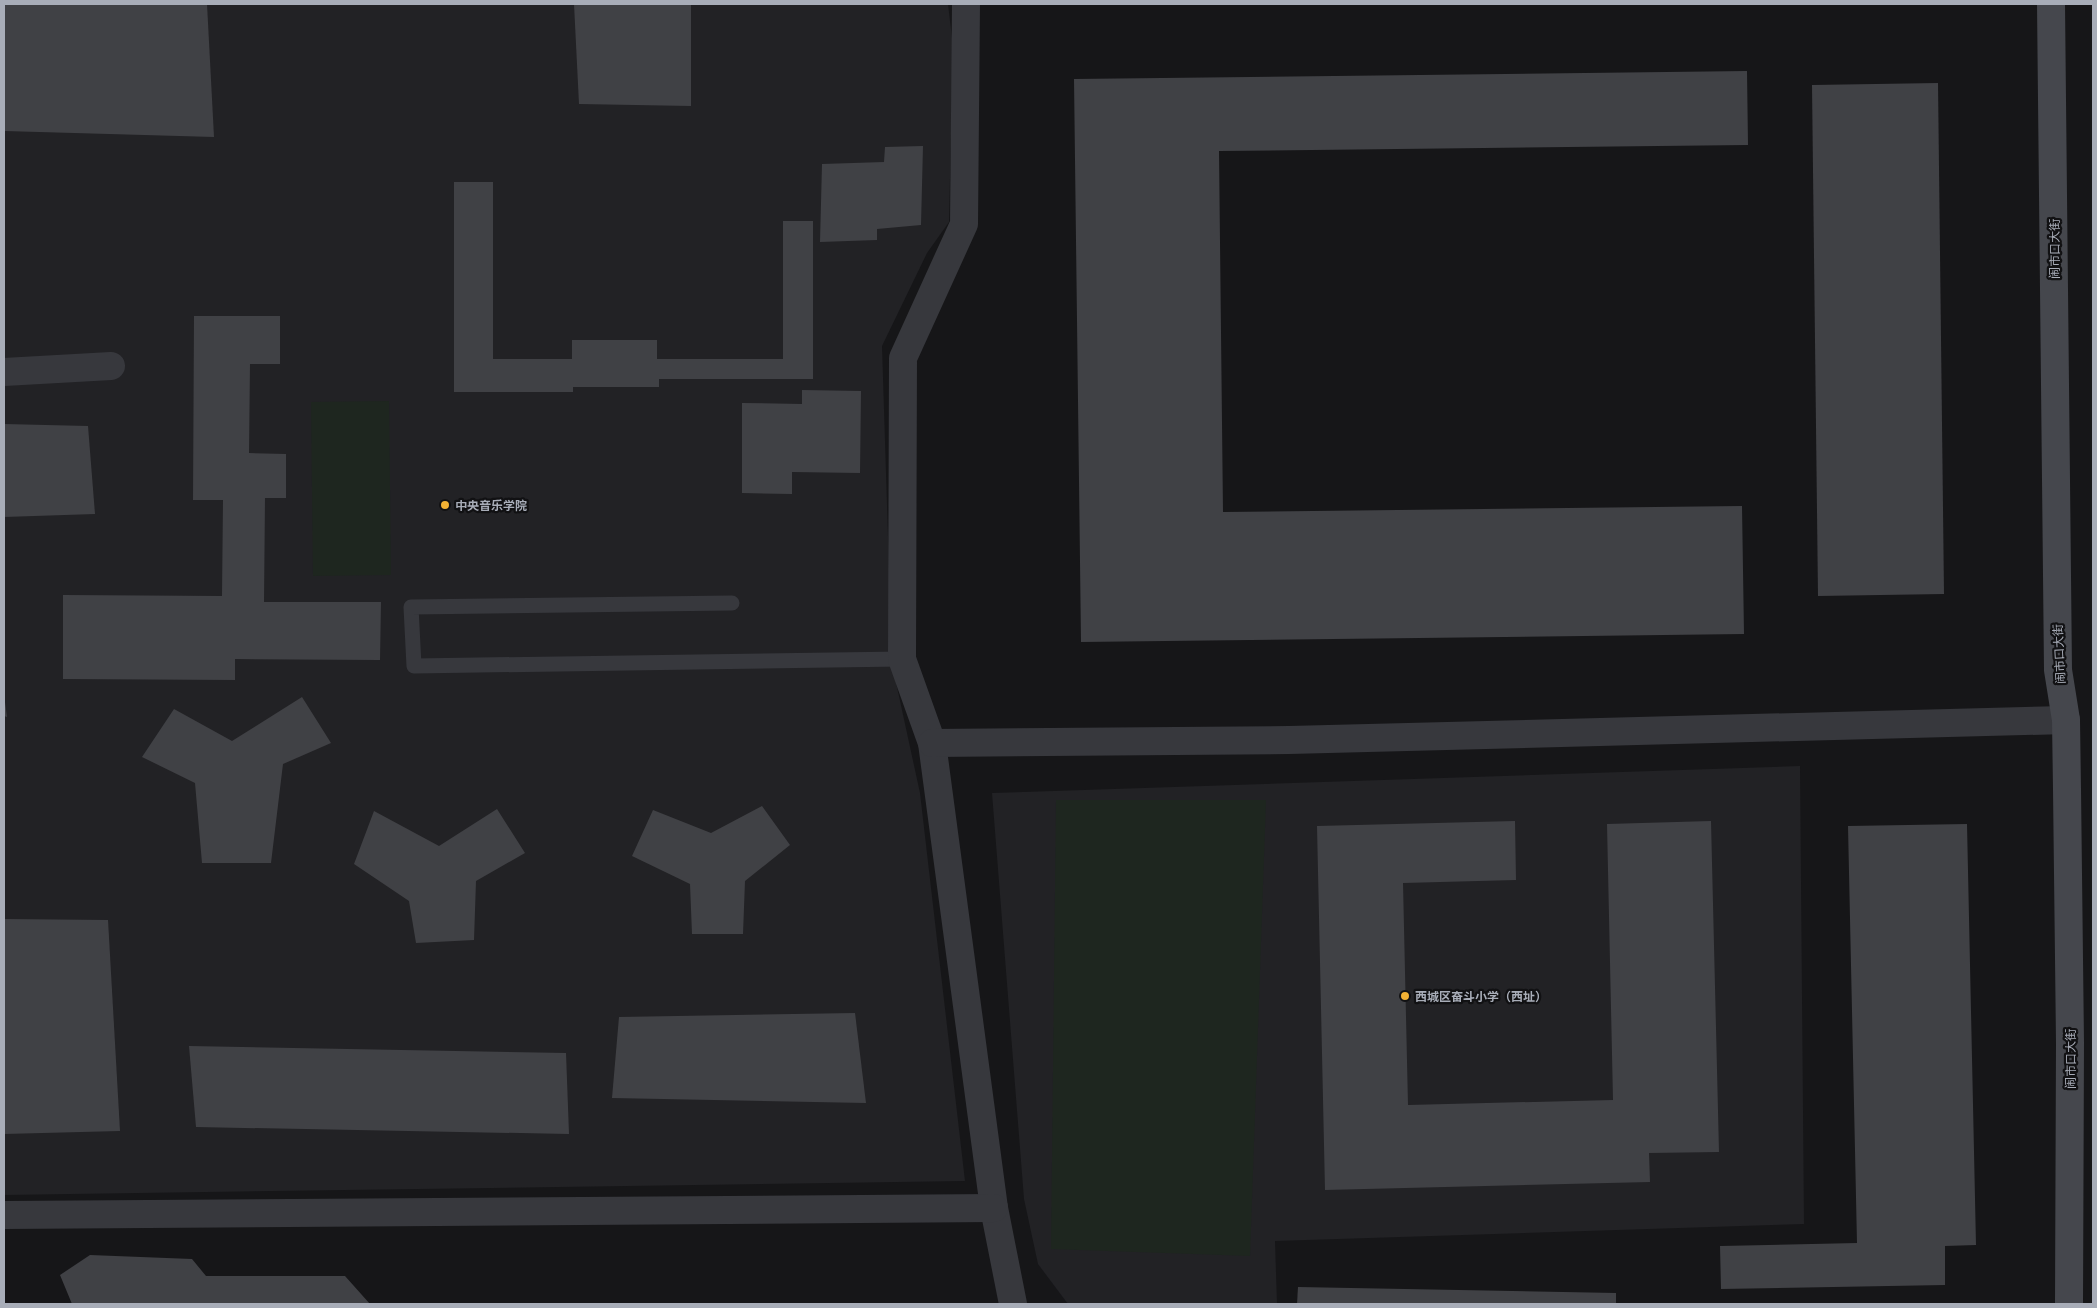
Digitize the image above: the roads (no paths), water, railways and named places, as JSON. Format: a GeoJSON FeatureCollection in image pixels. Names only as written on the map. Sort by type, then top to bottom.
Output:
{"type":"FeatureCollection","features":[{"type":"Feature","properties":{"kind":"main road","name":"闹市口大街"},"geometry":{"type":"LineString","coordinates":[[2051,4],[2058,670],[2066,720],[2070,1043],[2069,1304]]}},
{"type":"Feature","properties":{"kind":"street"},"geometry":{"type":"LineString","coordinates":[[966,4],[964,224],[903,358],[902,659],[932,743],[994,1208],[1013,1304]]}},
{"type":"Feature","properties":{"kind":"street"},"geometry":{"type":"LineString","coordinates":[[4,372],[111,366]]}},
{"type":"Feature","properties":{"kind":"street"},"geometry":{"type":"LineString","coordinates":[[932,743],[1289,740],[2066,720]]}},
{"type":"Feature","properties":{"kind":"street"},"geometry":{"type":"LineString","coordinates":[[4,1215],[994,1208]]}},
{"type":"Feature","properties":{"kind":"lane"},"geometry":{"type":"LineString","coordinates":[[732,603],[411,607],[414,666],[902,659]]}},
{"type":"Feature","properties":{"kind":"place","name":"中央音乐学院"},"geometry":{"type":"Point","coordinates":[445,505]}},
{"type":"Feature","properties":{"kind":"place","name":"西城区奋斗小学（西址）"},"geometry":{"type":"Point","coordinates":[1405,996]}}]}
